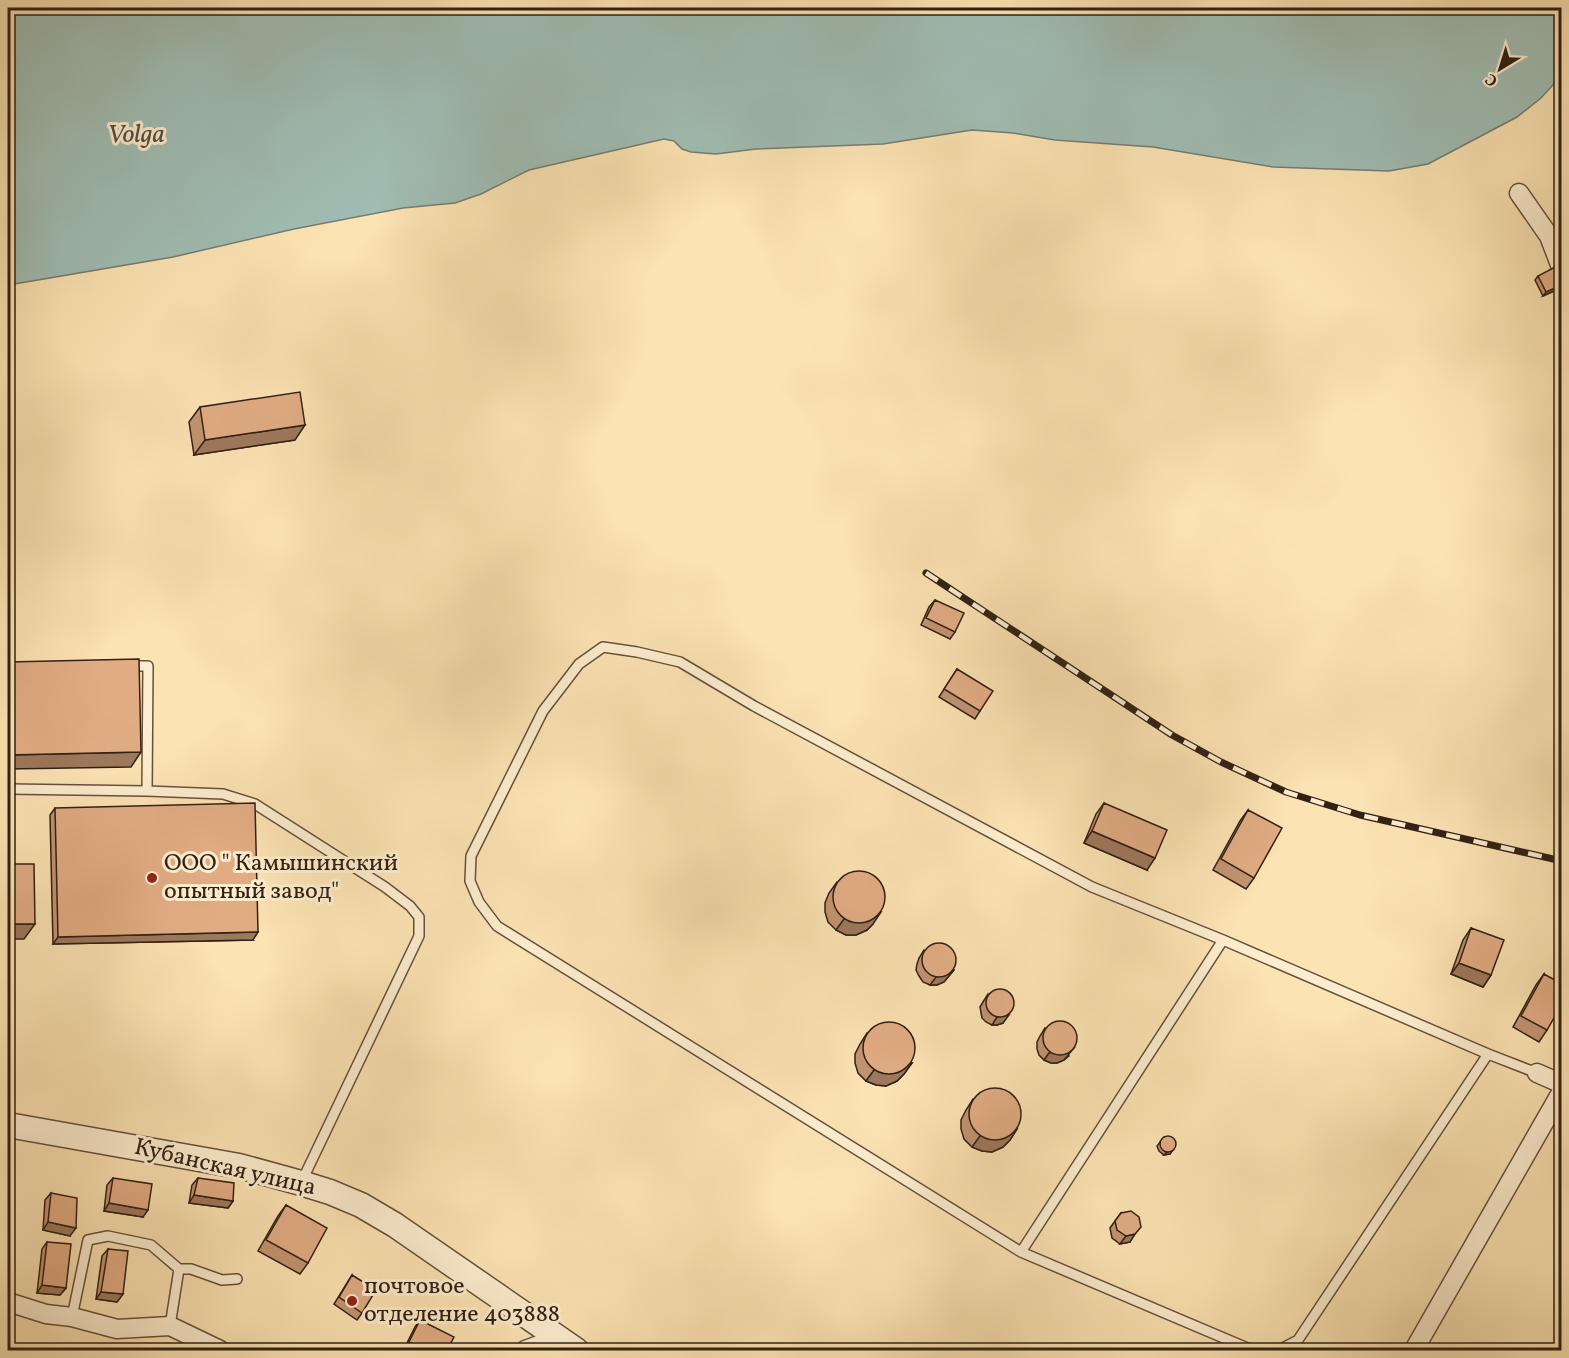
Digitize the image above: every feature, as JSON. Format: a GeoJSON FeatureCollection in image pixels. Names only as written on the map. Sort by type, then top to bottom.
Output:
{"type":"FeatureCollection","features":[{"type":"Feature","properties":{"kind":"street"},"geometry":{"type":"LineString","coordinates":[[1519,193],[1549,236],[1562,270]]}},
{"type":"Feature","properties":{"kind":"street"},"geometry":{"type":"LineString","coordinates":[[1537,1073],[1562,1084]]}},
{"type":"Feature","properties":{"kind":"street"},"geometry":{"type":"LineString","coordinates":[[1414,1350],[1562,1091]]}},
{"type":"Feature","properties":{"kind":"street","name":"Кубанская улица"},"geometry":{"type":"LineString","coordinates":[[8,1125],[239,1166],[330,1192],[360,1205],[395,1225],[567,1344]]}},
{"type":"Feature","properties":{"kind":"street"},"geometry":{"type":"LineString","coordinates":[[8,1302],[46,1314],[72,1317],[117,1329],[170,1326],[220,1350]]}},
{"type":"Feature","properties":{"kind":"street"},"geometry":{"type":"LineString","coordinates":[[525,1350],[567,1344]]}},
{"type":"Feature","properties":{"kind":"lane"},"geometry":{"type":"LineString","coordinates":[[1252,1350],[1022,1252],[497,926],[479,902],[470,882],[471,856],[543,711],[579,664],[603,647],[680,662],[754,706],[1092,887],[1224,940],[1537,1073]]}},
{"type":"Feature","properties":{"kind":"lane"},"geometry":{"type":"LineString","coordinates":[[113,666],[148,666],[147,791]]}},
{"type":"Feature","properties":{"kind":"lane"},"geometry":{"type":"LineString","coordinates":[[8,789],[222,794],[255,804],[385,886],[410,906],[419,917],[419,936],[301,1183]]}},
{"type":"Feature","properties":{"kind":"lane"},"geometry":{"type":"LineString","coordinates":[[1022,1252],[1224,940]]}},
{"type":"Feature","properties":{"kind":"lane"},"geometry":{"type":"LineString","coordinates":[[1279,1350],[1298,1340],[1488,1054]]}},
{"type":"Feature","properties":{"kind":"lane"},"geometry":{"type":"LineString","coordinates":[[72,1317],[88,1240],[108,1236],[151,1245],[179,1269],[191,1269],[222,1280],[237,1279]]}},
{"type":"Feature","properties":{"kind":"lane"},"geometry":{"type":"LineString","coordinates":[[170,1326],[179,1269]]}},
{"type":"Feature","properties":{"kind":"water","name":"Volga"},"geometry":{"type":"Polygon","coordinates":[[[8,8],[1561,8],[1562,75],[1541,98],[1517,117],[1428,164],[1389,171],[1273,167],[1153,147],[1055,140],[1013,133],[972,130],[883,144],[756,149],[716,154],[691,152],[682,149],[674,141],[664,139],[529,170],[481,194],[455,203],[403,208],[294,229],[173,257],[8,285],[8,8]]]}},
{"type":"Feature","properties":{"kind":"building"},"geometry":{"type":"Polygon","coordinates":[[[1555,267],[1562,280],[1562,285],[1546,292],[1538,276],[1555,267]]]}},
{"type":"Feature","properties":{"kind":"building"},"geometry":{"type":"Polygon","coordinates":[[[300,392],[305,425],[205,440],[200,407],[300,392]]]}},
{"type":"Feature","properties":{"kind":"building"},"geometry":{"type":"Polygon","coordinates":[[[935,600],[964,613],[955,632],[926,618],[935,600]]]}},
{"type":"Feature","properties":{"kind":"building"},"geometry":{"type":"Polygon","coordinates":[[[139,659],[141,752],[8,755],[8,662],[139,659]]]}},
{"type":"Feature","properties":{"kind":"building"},"geometry":{"type":"Polygon","coordinates":[[[957,669],[993,691],[980,711],[944,689],[957,669]]]}},
{"type":"Feature","properties":{"kind":"building","name":"ООО \" Камышинский опытный завод\""},"geometry":{"type":"Polygon","coordinates":[[[255,803],[258,932],[58,937],[55,808],[255,803]]]}},
{"type":"Feature","properties":{"kind":"building"},"geometry":{"type":"Polygon","coordinates":[[[1104,803],[1167,830],[1155,858],[1092,831],[1104,803]]]}},
{"type":"Feature","properties":{"kind":"building"},"geometry":{"type":"Polygon","coordinates":[[[1248,810],[1282,828],[1254,878],[1221,859],[1248,810]]]}},
{"type":"Feature","properties":{"kind":"building"},"geometry":{"type":"Polygon","coordinates":[[[8,864],[34,864],[35,924],[8,924],[8,864]]]}},
{"type":"Feature","properties":{"kind":"building"},"geometry":{"type":"Polygon","coordinates":[[[854,871],[864,871],[878,878],[885,897],[878,916],[864,923],[854,923],[844,919],[837,912],[833,902],[833,892],[837,882],[844,875],[854,871]]]}},
{"type":"Feature","properties":{"kind":"building"},"geometry":{"type":"Polygon","coordinates":[[[1471,928],[1504,940],[1491,975],[1459,963],[1471,928]]]}},
{"type":"Feature","properties":{"kind":"building"},"geometry":{"type":"Polygon","coordinates":[[[939,943],[951,948],[956,960],[951,972],[939,977],[927,972],[922,960],[927,948],[939,943]]]}},
{"type":"Feature","properties":{"kind":"building"},"geometry":{"type":"Polygon","coordinates":[[[1544,974],[1562,984],[1562,1004],[1547,1030],[1521,1016],[1544,974]]]}},
{"type":"Feature","properties":{"kind":"building"},"geometry":{"type":"Polygon","coordinates":[[[1000,989],[1010,993],[1014,1003],[1010,1013],[1000,1017],[990,1013],[986,1003],[990,993],[1000,989]]]}},
{"type":"Feature","properties":{"kind":"building"},"geometry":{"type":"Polygon","coordinates":[[[1060,1021],[1072,1026],[1077,1038],[1072,1050],[1060,1055],[1048,1050],[1043,1038],[1048,1026],[1060,1021]]]}},
{"type":"Feature","properties":{"kind":"building"},"geometry":{"type":"Polygon","coordinates":[[[884,1022],[894,1022],[908,1029],[915,1048],[908,1067],[894,1074],[884,1074],[874,1070],[867,1063],[863,1053],[863,1043],[867,1033],[874,1026],[884,1022]]]}},
{"type":"Feature","properties":{"kind":"building"},"geometry":{"type":"Polygon","coordinates":[[[990,1088],[1000,1088],[1014,1095],[1021,1114],[1014,1133],[1000,1140],[990,1140],[980,1136],[973,1129],[969,1119],[969,1109],[973,1099],[980,1092],[990,1088]]]}},
{"type":"Feature","properties":{"kind":"building"},"geometry":{"type":"Polygon","coordinates":[[[1168,1136],[1174,1138],[1176,1144],[1174,1150],[1168,1152],[1162,1150],[1160,1144],[1162,1138],[1168,1136]]]}},
{"type":"Feature","properties":{"kind":"building"},"geometry":{"type":"Polygon","coordinates":[[[113,1178],[152,1184],[148,1210],[109,1203],[113,1178]]]}},
{"type":"Feature","properties":{"kind":"building"},"geometry":{"type":"Polygon","coordinates":[[[198,1178],[234,1183],[233,1201],[194,1195],[198,1178]]]}},
{"type":"Feature","properties":{"kind":"building"},"geometry":{"type":"Polygon","coordinates":[[[51,1193],[77,1198],[76,1228],[48,1222],[51,1193]]]}},
{"type":"Feature","properties":{"kind":"building"},"geometry":{"type":"Polygon","coordinates":[[[286,1205],[327,1228],[308,1263],[266,1240],[286,1205]]]}},
{"type":"Feature","properties":{"kind":"building"},"geometry":{"type":"Polygon","coordinates":[[[1131,1211],[1139,1217],[1141,1227],[1135,1234],[1126,1236],[1117,1230],[1115,1221],[1121,1213],[1131,1211]]]}},
{"type":"Feature","properties":{"kind":"building"},"geometry":{"type":"Polygon","coordinates":[[[47,1242],[71,1244],[66,1288],[42,1285],[47,1242]]]}},
{"type":"Feature","properties":{"kind":"building"},"geometry":{"type":"Polygon","coordinates":[[[108,1249],[128,1251],[123,1294],[101,1292],[108,1249]]]}},
{"type":"Feature","properties":{"kind":"building","name":"почтовое отделение 403888"},"geometry":{"type":"Polygon","coordinates":[[[352,1275],[376,1290],[362,1313],[339,1297],[352,1275]]]}},
{"type":"Feature","properties":{"kind":"building"},"geometry":{"type":"Polygon","coordinates":[[[420,1320],[454,1337],[447,1350],[427,1350],[409,1342],[420,1320]]]}},
{"type":"Feature","properties":{"kind":"building"},"geometry":{"type":"Polygon","coordinates":[[[59,1345],[79,1350],[57,1350],[59,1345]]]}},
{"type":"Feature","properties":{"kind":"railway"},"geometry":{"type":"LineString","coordinates":[[926,573],[1172,735],[1221,762],[1286,792],[1360,815],[1562,861]]}},
{"type":"Feature","properties":{"kind":"place","name":"ООО \" Камышинский опытный завод\""},"geometry":{"type":"Point","coordinates":[152,878]}},
{"type":"Feature","properties":{"kind":"place","name":"почтовое отделение 403888"},"geometry":{"type":"Point","coordinates":[352,1301]}}]}
